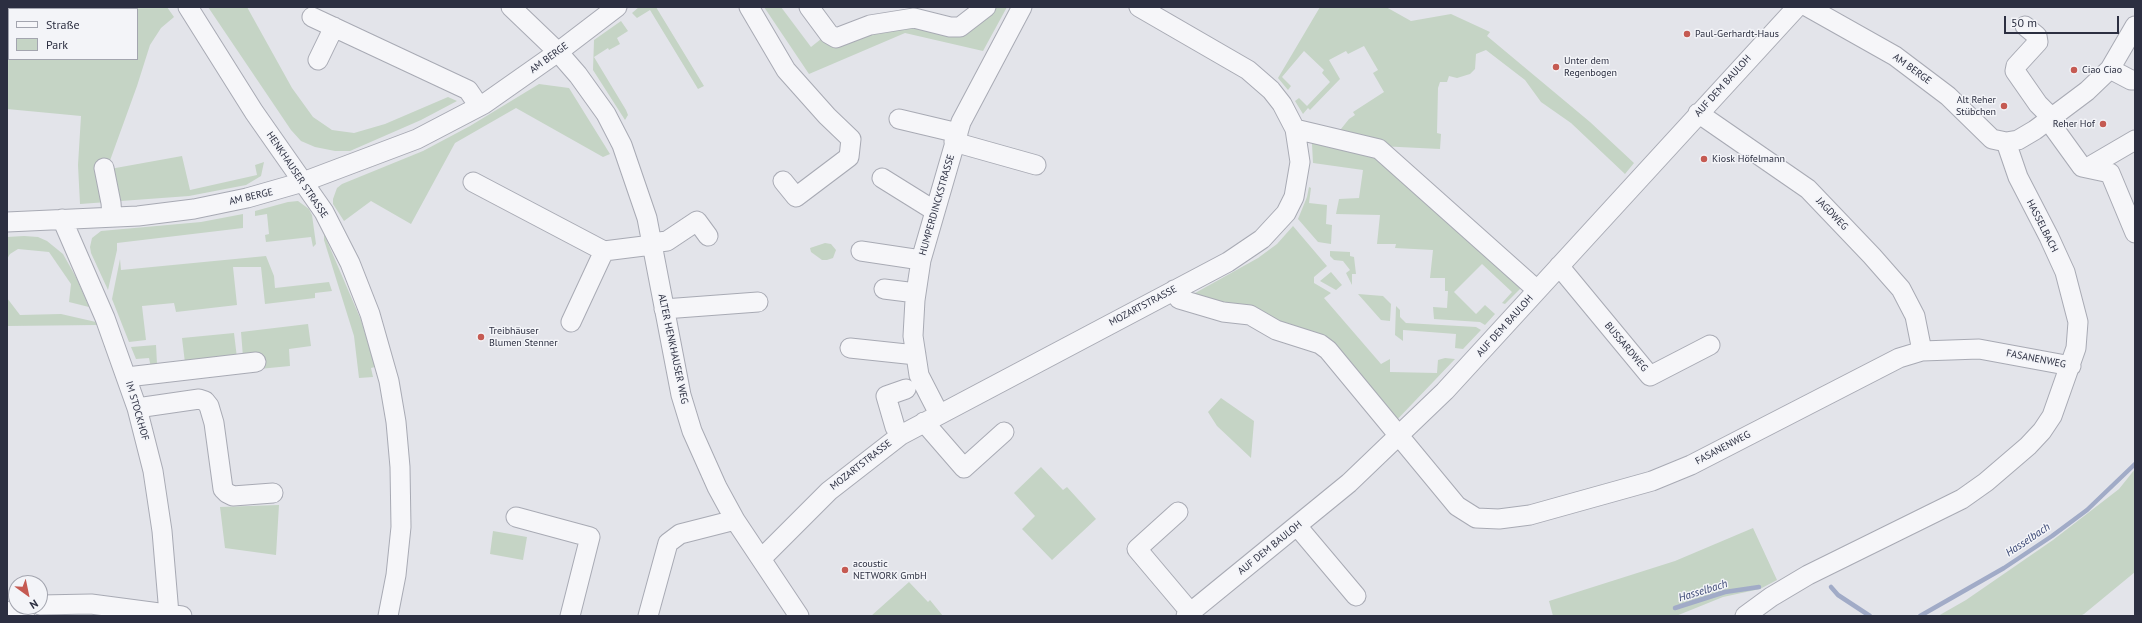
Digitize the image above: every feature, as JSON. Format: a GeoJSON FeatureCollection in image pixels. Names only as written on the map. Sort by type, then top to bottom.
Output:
{"type":"FeatureCollection","features":[{"type":"Feature","properties":{"kind":"street","name":"HENKHAUSER STRASSE"},"geometry":{"type":"LineString","coordinates":[[188,7],[254,112],[324,212],[350,263],[370,314],[389,381],[396,422],[400,467],[401,528],[396,575],[388,616]]}},
{"type":"Feature","properties":{"kind":"street","name":"ALTER HENKHAUSER WEG"},"geometry":{"type":"LineString","coordinates":[[511,7],[558,52],[606,114],[622,145],[647,218],[681,395],[692,432],[716,487],[735,520],[799,616]]}},
{"type":"Feature","properties":{"kind":"street","name":"AM BERGE"},"geometry":{"type":"LineString","coordinates":[[7,222],[112,217],[194,209],[247,198],[303,182],[417,139],[479,106],[558,52],[617,7]]}},
{"type":"Feature","properties":{"kind":"street"},"geometry":{"type":"LineString","coordinates":[[748,7],[786,70],[827,116],[851,139],[849,157],[796,197],[783,181]]}},
{"type":"Feature","properties":{"kind":"street"},"geometry":{"type":"LineString","coordinates":[[809,7],[829,34],[836,38],[870,25],[914,18],[950,27],[960,26],[986,7]]}},
{"type":"Feature","properties":{"kind":"street","name":"HUMPERDINCKSTRASSE"},"geometry":{"type":"LineString","coordinates":[[1004,432],[964,468],[932,418],[920,375],[913,336],[916,293],[921,260],[961,122],[1022,7]]}},
{"type":"Feature","properties":{"kind":"street","name":"MOZARTSTRASSE"},"geometry":{"type":"LineString","coordinates":[[761,559],[829,491],[901,435],[1228,262],[1252,246],[1278,224],[1286,213],[1294,197],[1300,162],[1295,129],[1282,104],[1255,75],[1236,62],[1139,7]]}},
{"type":"Feature","properties":{"kind":"street","name":"AUF DEM BAULOH"},"geometry":{"type":"LineString","coordinates":[[1188,614],[1349,483],[1399,437],[1450,386],[1698,113],[1797,7]]}},
{"type":"Feature","properties":{"kind":"street","name":"AM BERGE"},"geometry":{"type":"LineString","coordinates":[[1808,7],[1895,56],[1948,96],[1992,138],[2006,142]]}},
{"type":"Feature","properties":{"kind":"street"},"geometry":{"type":"LineString","coordinates":[[312,17],[468,90],[479,106]]}},
{"type":"Feature","properties":{"kind":"street"},"geometry":{"type":"LineString","coordinates":[[2025,26],[2036,36],[2038,42],[2016,66],[2016,71],[2082,167],[2110,173],[2135,233]]}},
{"type":"Feature","properties":{"kind":"street"},"geometry":{"type":"LineString","coordinates":[[2006,142],[2018,140],[2050,119],[2087,91],[2110,69],[2135,26]]}},
{"type":"Feature","properties":{"kind":"street"},"geometry":{"type":"LineString","coordinates":[[318,60],[334,28]]}},
{"type":"Feature","properties":{"kind":"street"},"geometry":{"type":"LineString","coordinates":[[2110,69],[2131,80],[2135,80]]}},
{"type":"Feature","properties":{"kind":"street","name":"JAGDWEG"},"geometry":{"type":"LineString","coordinates":[[1698,113],[1808,189],[1872,256],[1901,289],[1915,316],[1922,351]]}},
{"type":"Feature","properties":{"kind":"street"},"geometry":{"type":"LineString","coordinates":[[899,119],[1036,165]]}},
{"type":"Feature","properties":{"kind":"street"},"geometry":{"type":"LineString","coordinates":[[1295,129],[1379,149],[1537,290]]}},
{"type":"Feature","properties":{"kind":"street"},"geometry":{"type":"LineString","coordinates":[[2088,168],[2135,140]]}},
{"type":"Feature","properties":{"kind":"street","name":"HASSELBACH"},"geometry":{"type":"LineString","coordinates":[[1749,614],[1808,575],[1944,508],[1986,482],[2028,446],[2042,431],[2052,416],[2071,366],[2076,348],[2078,322],[2065,272],[2018,177],[2006,142]]}},
{"type":"Feature","properties":{"kind":"street"},"geometry":{"type":"LineString","coordinates":[[104,168],[111,203],[112,217]]}},
{"type":"Feature","properties":{"kind":"street"},"geometry":{"type":"LineString","coordinates":[[882,178],[935,211]]}},
{"type":"Feature","properties":{"kind":"street"},"geometry":{"type":"LineString","coordinates":[[473,182],[604,251],[667,241],[697,221],[708,236]]}},
{"type":"Feature","properties":{"kind":"street","name":"IM STOCKHOF"},"geometry":{"type":"LineString","coordinates":[[62,219],[105,318],[137,408],[153,471],[175,615]]}},
{"type":"Feature","properties":{"kind":"street"},"geometry":{"type":"LineString","coordinates":[[571,322],[604,251]]}},
{"type":"Feature","properties":{"kind":"street"},"geometry":{"type":"LineString","coordinates":[[860,251],[921,260]]}},
{"type":"Feature","properties":{"kind":"street","name":"BUSSARDWEG"},"geometry":{"type":"LineString","coordinates":[[1559,266],[1650,376],[1710,345]]}},
{"type":"Feature","properties":{"kind":"street"},"geometry":{"type":"LineString","coordinates":[[884,289],[916,293]]}},
{"type":"Feature","properties":{"kind":"street","name":"FASANENWEG"},"geometry":{"type":"LineString","coordinates":[[1174,290],[1180,300],[1223,312],[1250,315],[1276,330],[1320,344],[1328,350],[1457,506],[1476,518],[1499,519],[1530,514],[1652,481],[1691,465],[1885,365],[1922,351],[1979,348],[2071,366]]}},
{"type":"Feature","properties":{"kind":"street"},"geometry":{"type":"LineString","coordinates":[[664,309],[758,302]]}},
{"type":"Feature","properties":{"kind":"street"},"geometry":{"type":"LineString","coordinates":[[850,348],[916,355]]}},
{"type":"Feature","properties":{"kind":"street"},"geometry":{"type":"LineString","coordinates":[[127,377],[256,362]]}},
{"type":"Feature","properties":{"kind":"street"},"geometry":{"type":"LineString","coordinates":[[901,435],[896,427],[886,396],[906,389]]}},
{"type":"Feature","properties":{"kind":"street"},"geometry":{"type":"LineString","coordinates":[[137,408],[199,399],[205,401],[209,406],[214,423],[223,489],[233,496],[274,493]]}},
{"type":"Feature","properties":{"kind":"street"},"geometry":{"type":"LineString","coordinates":[[1178,512],[1137,549],[1188,614]]}},
{"type":"Feature","properties":{"kind":"street"},"geometry":{"type":"LineString","coordinates":[[516,517],[590,537],[570,616]]}},
{"type":"Feature","properties":{"kind":"street"},"geometry":{"type":"LineString","coordinates":[[648,616],[668,543],[680,534],[735,520]]}},
{"type":"Feature","properties":{"kind":"street"},"geometry":{"type":"LineString","coordinates":[[1297,526],[1356,596]]}},
{"type":"Feature","properties":{"kind":"street"},"geometry":{"type":"LineString","coordinates":[[48,605],[91,604],[175,615]]}},
{"type":"Feature","properties":{"kind":"green space"},"geometry":{"type":"Polygon","coordinates":[[[7,7],[167,7],[174,17],[161,28],[150,45],[108,166],[110,169],[182,156],[190,190],[257,175],[255,165],[264,162],[261,176],[246,185],[189,196],[80,204],[78,165],[81,116],[7,109],[7,7]]]}},
{"type":"Feature","properties":{"kind":"green space"},"geometry":{"type":"Polygon","coordinates":[[[208,7],[247,7],[292,88],[313,117],[332,130],[354,133],[385,124],[448,97],[457,101],[421,120],[350,151],[335,151],[315,147],[301,141],[291,130],[208,7]]]}},
{"type":"Feature","properties":{"kind":"green space"},"geometry":{"type":"Polygon","coordinates":[[[639,7],[656,7],[704,86],[698,89],[650,10],[637,18],[632,13],[639,7]]]}},
{"type":"Feature","properties":{"kind":"green space"},"geometry":{"type":"Polygon","coordinates":[[[764,7],[781,7],[811,47],[821,39],[826,44],[834,46],[858,34],[903,27],[945,30],[995,7],[1007,7],[983,51],[905,33],[809,74],[764,7]]]}},
{"type":"Feature","properties":{"kind":"green space"},"geometry":{"type":"Polygon","coordinates":[[[1320,7],[1386,7],[1411,21],[1451,14],[1490,32],[1487,36],[1590,122],[1634,163],[1625,174],[1571,123],[1541,102],[1525,80],[1486,50],[1476,54],[1475,69],[1470,74],[1457,78],[1449,76],[1447,82],[1440,82],[1438,88],[1437,133],[1441,134],[1440,149],[1379,146],[1341,134],[1341,129],[1349,119],[1355,115],[1353,112],[1384,92],[1373,73],[1378,70],[1364,46],[1348,54],[1346,51],[1329,60],[1340,79],[1310,110],[1308,108],[1303,114],[1295,101],[1299,98],[1307,106],[1330,82],[1322,73],[1324,70],[1304,51],[1282,77],[1291,86],[1288,90],[1278,78],[1320,7]]]}},
{"type":"Feature","properties":{"kind":"green space"},"geometry":{"type":"Polygon","coordinates":[[[621,21],[628,31],[617,38],[620,44],[609,50],[608,48],[594,57],[626,110],[628,115],[625,120],[593,70],[594,40],[621,21]]]}},
{"type":"Feature","properties":{"kind":"green space"},"geometry":{"type":"Polygon","coordinates":[[[539,84],[569,88],[610,154],[603,157],[516,108],[455,143],[411,224],[371,201],[344,221],[333,204],[333,199],[337,188],[342,184],[423,151],[470,126],[539,84]]]}},
{"type":"Feature","properties":{"kind":"green space"},"geometry":{"type":"Polygon","coordinates":[[[1321,139],[1375,153],[1521,288],[1505,304],[1502,303],[1512,292],[1482,264],[1454,292],[1476,314],[1485,305],[1495,314],[1485,325],[1480,322],[1434,319],[1433,307],[1447,308],[1448,291],[1445,291],[1445,278],[1430,278],[1433,250],[1395,248],[1396,244],[1377,244],[1380,215],[1336,214],[1339,199],[1359,198],[1363,170],[1313,163],[1312,144],[1321,139]]]}},
{"type":"Feature","properties":{"kind":"green space"},"geometry":{"type":"Polygon","coordinates":[[[1309,187],[1311,188],[1309,203],[1327,205],[1326,224],[1332,225],[1331,244],[1318,242],[1298,219],[1307,197],[1309,187]]]}},
{"type":"Feature","properties":{"kind":"green space"},"geometry":{"type":"Polygon","coordinates":[[[298,201],[309,209],[312,215],[316,244],[313,247],[311,237],[266,242],[265,235],[269,234],[267,214],[255,216],[255,211],[288,202],[298,201]]]}},
{"type":"Feature","properties":{"kind":"green space"},"geometry":{"type":"Polygon","coordinates":[[[243,214],[243,228],[117,243],[117,250],[108,290],[91,253],[90,247],[92,238],[101,231],[201,222],[243,214]]]}},
{"type":"Feature","properties":{"kind":"green space"},"geometry":{"type":"Polygon","coordinates":[[[1293,226],[1327,266],[1314,277],[1314,283],[1331,293],[1324,298],[1381,364],[1390,359],[1390,372],[1437,373],[1438,360],[1445,358],[1455,359],[1392,425],[1328,344],[1188,297],[1258,258],[1277,244],[1293,226]]]}},
{"type":"Feature","properties":{"kind":"green space"},"geometry":{"type":"Polygon","coordinates":[[[324,234],[361,320],[375,367],[371,368],[373,377],[359,378],[354,336],[324,240],[324,234]]]}},
{"type":"Feature","properties":{"kind":"green space"},"geometry":{"type":"Polygon","coordinates":[[[7,237],[38,237],[47,241],[63,254],[77,279],[89,307],[69,302],[71,284],[49,252],[18,249],[10,254],[7,259],[7,237]]]}},
{"type":"Feature","properties":{"kind":"green space"},"geometry":{"type":"Polygon","coordinates":[[[825,243],[831,244],[836,250],[833,258],[822,260],[811,252],[810,248],[825,243]]]}},
{"type":"Feature","properties":{"kind":"green space"},"geometry":{"type":"Polygon","coordinates":[[[1330,251],[1350,252],[1350,256],[1354,257],[1356,274],[1352,274],[1352,285],[1346,273],[1350,270],[1343,261],[1334,260],[1330,256],[1330,251]]]}},
{"type":"Feature","properties":{"kind":"green space"},"geometry":{"type":"Polygon","coordinates":[[[266,256],[274,276],[275,288],[329,282],[332,291],[315,293],[315,298],[265,304],[261,267],[233,267],[237,305],[176,312],[174,303],[142,306],[146,340],[129,342],[112,299],[120,259],[121,270],[266,256]]]}},
{"type":"Feature","properties":{"kind":"green space"},"geometry":{"type":"Polygon","coordinates":[[[1331,272],[1342,285],[1336,290],[1320,281],[1331,272]]]}},
{"type":"Feature","properties":{"kind":"green space"},"geometry":{"type":"Polygon","coordinates":[[[1358,294],[1383,296],[1391,304],[1390,321],[1381,320],[1358,294]]]}},
{"type":"Feature","properties":{"kind":"green space"},"geometry":{"type":"Polygon","coordinates":[[[7,298],[20,315],[61,314],[96,322],[97,325],[7,326],[7,298]]]}},
{"type":"Feature","properties":{"kind":"green space"},"geometry":{"type":"Polygon","coordinates":[[[1396,306],[1400,310],[1400,317],[1406,323],[1476,327],[1481,330],[1463,349],[1455,348],[1456,334],[1403,330],[1403,341],[1395,335],[1396,306]]]}},
{"type":"Feature","properties":{"kind":"green space"},"geometry":{"type":"Polygon","coordinates":[[[308,324],[311,346],[289,349],[290,366],[259,369],[243,357],[241,332],[308,324]]]}},
{"type":"Feature","properties":{"kind":"green space"},"geometry":{"type":"Polygon","coordinates":[[[234,333],[237,358],[185,363],[182,338],[234,333]]]}},
{"type":"Feature","properties":{"kind":"green space"},"geometry":{"type":"Polygon","coordinates":[[[156,345],[157,364],[155,364],[155,367],[151,368],[149,358],[136,359],[131,347],[156,345]]]}},
{"type":"Feature","properties":{"kind":"green space"},"geometry":{"type":"Polygon","coordinates":[[[1221,398],[1254,421],[1251,458],[1217,426],[1208,412],[1221,398]]]}},
{"type":"Feature","properties":{"kind":"green space"},"geometry":{"type":"Polygon","coordinates":[[[1041,467],[1063,490],[1067,487],[1096,519],[1052,560],[1022,529],[1035,516],[1014,493],[1041,467]]]}},
{"type":"Feature","properties":{"kind":"green space"},"geometry":{"type":"Polygon","coordinates":[[[2135,469],[2135,572],[2084,614],[2080,616],[1938,616],[1966,600],[2053,540],[2119,489],[2135,469]]]}},
{"type":"Feature","properties":{"kind":"green space"},"geometry":{"type":"Polygon","coordinates":[[[279,505],[276,555],[225,548],[220,507],[279,505]]]}},
{"type":"Feature","properties":{"kind":"green space"},"geometry":{"type":"Polygon","coordinates":[[[1753,528],[1777,580],[1760,589],[1723,597],[1676,616],[1553,616],[1549,601],[1675,561],[1753,528]]]}},
{"type":"Feature","properties":{"kind":"green space"},"geometry":{"type":"Polygon","coordinates":[[[493,531],[527,537],[523,560],[490,554],[493,531]]]}},
{"type":"Feature","properties":{"kind":"green space"},"geometry":{"type":"Polygon","coordinates":[[[909,582],[928,602],[930,600],[943,616],[871,616],[909,582]]]}},
{"type":"Feature","properties":{"kind":"waterway","name":"Hasselbach"},"geometry":{"type":"LineString","coordinates":[[1920,616],[2004,568],[2052,536],[2087,510],[2135,464]]}},
{"type":"Feature","properties":{"kind":"waterway","name":"Hasselbach"},"geometry":{"type":"LineString","coordinates":[[1675,608],[1725,592],[1759,587]]}},
{"type":"Feature","properties":{"kind":"waterway","name":"Hasselbach"},"geometry":{"type":"LineString","coordinates":[[1831,587],[1838,595],[1870,616]]}},
{"type":"Feature","properties":{"kind":"place","name":"Paul-Gerhardt-Haus"},"geometry":{"type":"Point","coordinates":[1687,34]}},
{"type":"Feature","properties":{"kind":"place","name":"Unter dem Regenbogen"},"geometry":{"type":"Point","coordinates":[1556,67]}},
{"type":"Feature","properties":{"kind":"place","name":"Ciao Ciao"},"geometry":{"type":"Point","coordinates":[2074,70]}},
{"type":"Feature","properties":{"kind":"place","name":"Alt Reher Stübchen"},"geometry":{"type":"Point","coordinates":[2004,106]}},
{"type":"Feature","properties":{"kind":"place","name":"Reher Hof"},"geometry":{"type":"Point","coordinates":[2103,124]}},
{"type":"Feature","properties":{"kind":"place","name":"Kiosk Höfelmann"},"geometry":{"type":"Point","coordinates":[1704,159]}},
{"type":"Feature","properties":{"kind":"place","name":"Treibhäuser Blumen Stenner"},"geometry":{"type":"Point","coordinates":[481,337]}},
{"type":"Feature","properties":{"kind":"place","name":"acoustic NETWORK GmbH"},"geometry":{"type":"Point","coordinates":[845,570]}}]}
